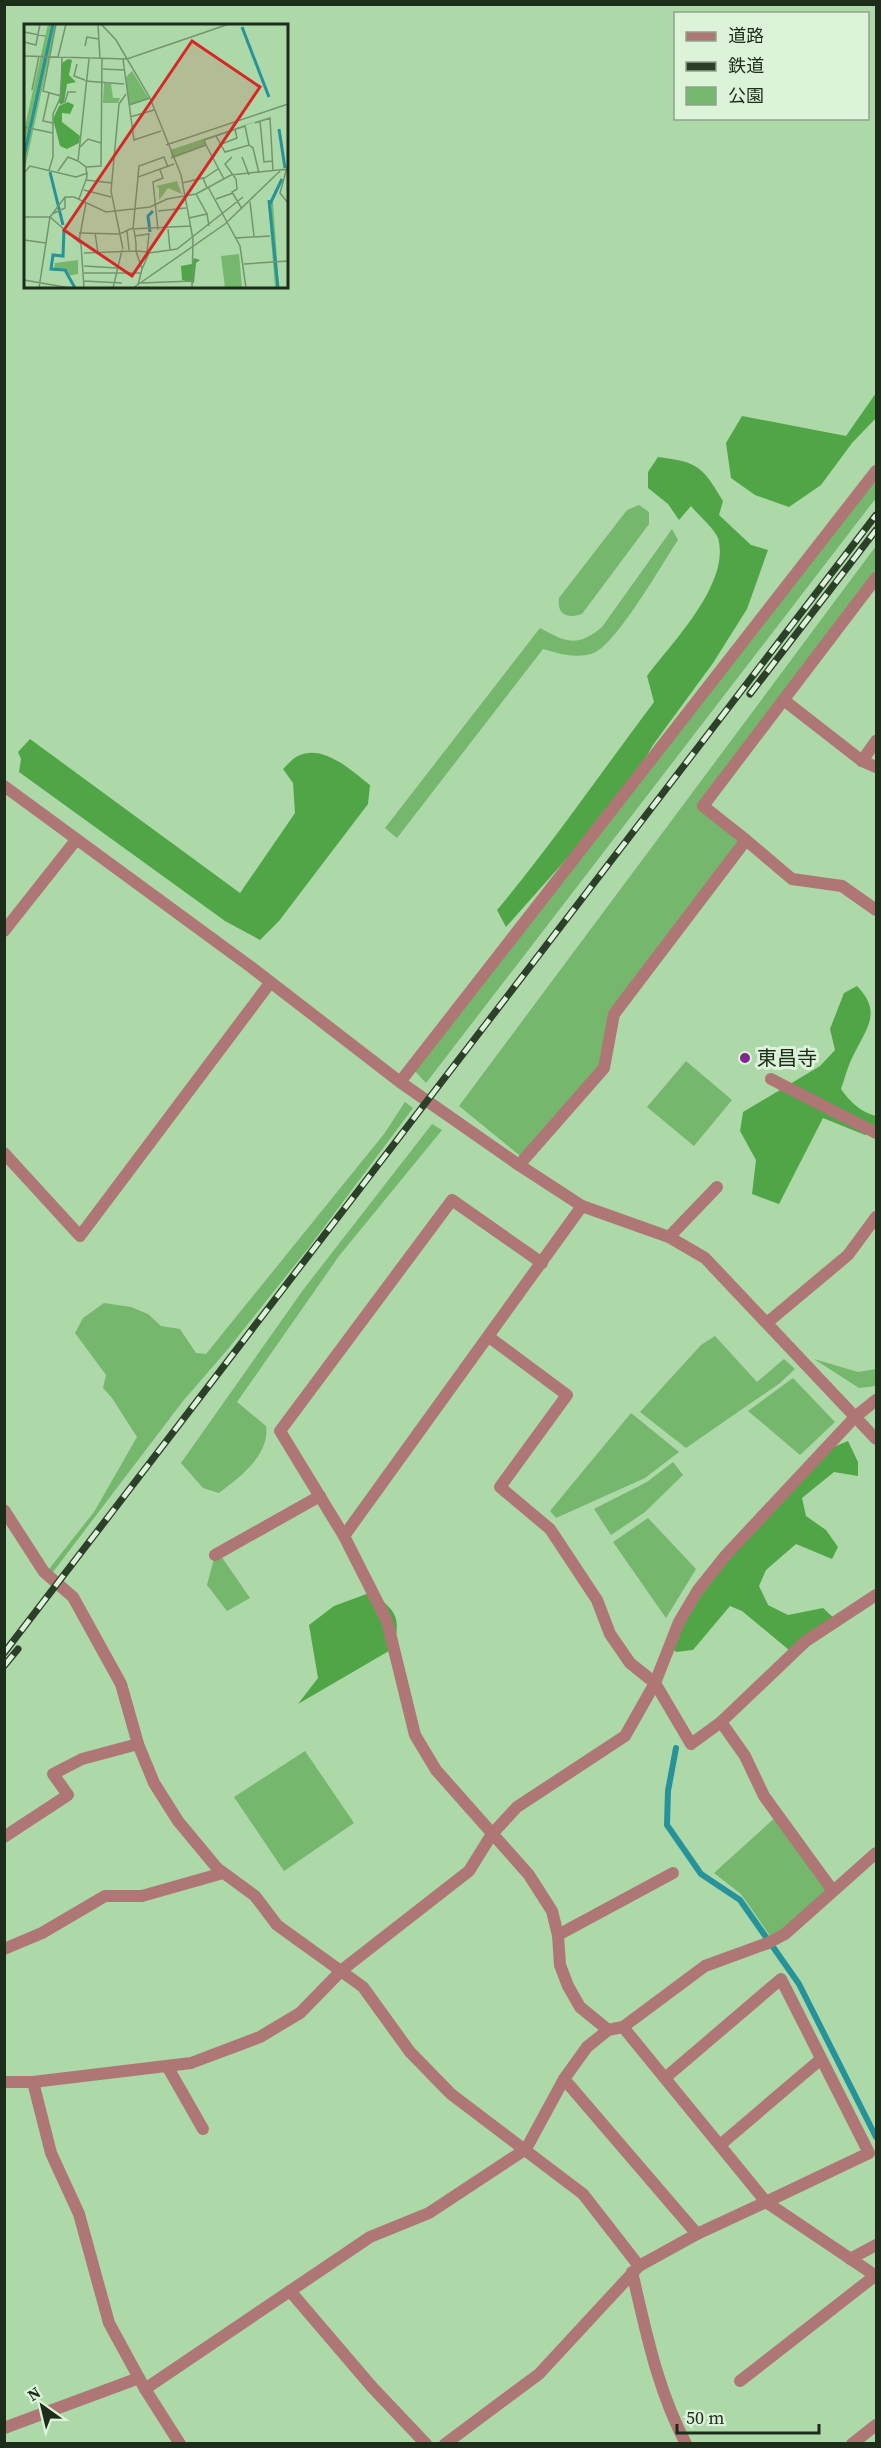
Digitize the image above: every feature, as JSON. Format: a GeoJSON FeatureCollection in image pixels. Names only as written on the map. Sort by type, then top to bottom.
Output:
{"type":"FeatureCollection","features":[{"type":"Feature","properties":{"kind":"street"},"geometry":{"type":"LineString","coordinates":[[400,1082],[876,471]]}},
{"type":"Feature","properties":{"kind":"street"},"geometry":{"type":"LineString","coordinates":[[876,578],[785,701],[703,806],[792,879],[842,886],[876,910]]}},
{"type":"Feature","properties":{"kind":"street"},"geometry":{"type":"LineString","coordinates":[[785,701],[862,761],[876,767]]}},
{"type":"Feature","properties":{"kind":"street"},"geometry":{"type":"LineString","coordinates":[[862,761],[876,741]]}},
{"type":"Feature","properties":{"kind":"street"},"geometry":{"type":"LineString","coordinates":[[4,786],[400,1082],[519,1165],[582,1206],[669,1237],[705,1258],[768,1322],[876,1439]]}},
{"type":"Feature","properties":{"kind":"street"},"geometry":{"type":"LineString","coordinates":[[4,931],[76,840]]}},
{"type":"Feature","properties":{"kind":"street"},"geometry":{"type":"LineString","coordinates":[[519,1165],[604,1068],[614,1014],[746,840]]}},
{"type":"Feature","properties":{"kind":"street"},"geometry":{"type":"LineString","coordinates":[[4,1153],[80,1236],[270,983]]}},
{"type":"Feature","properties":{"kind":"street"},"geometry":{"type":"LineString","coordinates":[[771,1079],[876,1133]]}},
{"type":"Feature","properties":{"kind":"street"},"geometry":{"type":"LineString","coordinates":[[669,1237],[717,1187]]}},
{"type":"Feature","properties":{"kind":"street"},"geometry":{"type":"LineString","coordinates":[[542,1263],[453,1200],[280,1431],[344,1536],[387,1621],[415,1735],[436,1770],[529,1875],[552,1911],[558,1935],[560,1965],[568,1986],[580,2007],[608,2030]]}},
{"type":"Feature","properties":{"kind":"street"},"geometry":{"type":"LineString","coordinates":[[344,1536],[582,1206]]}},
{"type":"Feature","properties":{"kind":"street"},"geometry":{"type":"LineString","coordinates":[[768,1322],[848,1255],[876,1217]]}},
{"type":"Feature","properties":{"kind":"street"},"geometry":{"type":"LineString","coordinates":[[489,1337],[567,1395],[500,1487],[550,1529],[597,1600],[610,1634],[630,1663],[655,1683],[691,1744],[721,1722],[806,1641],[876,1595]]}},
{"type":"Feature","properties":{"kind":"street"},"geometry":{"type":"LineString","coordinates":[[4,2082],[33,2082],[190,2063],[260,2037],[300,2013],[342,1970],[469,1871],[492,1834],[517,1807],[625,1736],[655,1683],[676,1630],[698,1590],[726,1555],[855,1416],[876,1400]]}},
{"type":"Feature","properties":{"kind":"street"},"geometry":{"type":"LineString","coordinates":[[215,1555],[320,1496]]}},
{"type":"Feature","properties":{"kind":"street"},"geometry":{"type":"LineString","coordinates":[[4,1510],[44,1572],[73,1597],[122,1684],[138,1744],[154,1783],[178,1821],[223,1873],[255,1896],[277,1925],[363,1987],[410,2052],[451,2094],[582,2194],[635,2269],[655,2372],[669,2411],[686,2444]]}},
{"type":"Feature","properties":{"kind":"street"},"geometry":{"type":"LineString","coordinates":[[721,1722],[745,1756],[764,1796],[833,1892]]}},
{"type":"Feature","properties":{"kind":"street"},"geometry":{"type":"LineString","coordinates":[[4,1837],[68,1795],[53,1774],[82,1759],[138,1744]]}},
{"type":"Feature","properties":{"kind":"street"},"geometry":{"type":"LineString","coordinates":[[4,2428],[142,2383],[290,2291],[370,2237],[429,2213],[526,2149],[564,2079],[586,2047],[608,2030],[623,2027],[705,1966],[768,1943],[785,1934],[876,1853]]}},
{"type":"Feature","properties":{"kind":"street"},"geometry":{"type":"LineString","coordinates":[[4,1949],[42,1933],[105,1896],[142,1896],[223,1873]]}},
{"type":"Feature","properties":{"kind":"street"},"geometry":{"type":"LineString","coordinates":[[558,1935],[673,1873]]}},
{"type":"Feature","properties":{"kind":"street"},"geometry":{"type":"LineString","coordinates":[[445,2444],[538,2374],[635,2269],[697,2234],[869,2152],[780,1979],[665,2078]]}},
{"type":"Feature","properties":{"kind":"street"},"geometry":{"type":"LineString","coordinates":[[623,2027],[766,2202],[876,2276],[740,2381]]}},
{"type":"Feature","properties":{"kind":"street"},"geometry":{"type":"LineString","coordinates":[[720,2145],[821,2059]]}},
{"type":"Feature","properties":{"kind":"street"},"geometry":{"type":"LineString","coordinates":[[167,2066],[203,2129]]}},
{"type":"Feature","properties":{"kind":"street"},"geometry":{"type":"LineString","coordinates":[[564,2079],[697,2234]]}},
{"type":"Feature","properties":{"kind":"street"},"geometry":{"type":"LineString","coordinates":[[33,2082],[51,2153],[79,2214],[109,2323],[142,2383],[180,2444]]}},
{"type":"Feature","properties":{"kind":"street"},"geometry":{"type":"LineString","coordinates":[[850,2259],[876,2245]]}},
{"type":"Feature","properties":{"kind":"street"},"geometry":{"type":"LineString","coordinates":[[290,2291],[372,2387],[426,2444]]}},
{"type":"Feature","properties":{"kind":"street"},"geometry":{"type":"LineString","coordinates":[[852,2444],[876,2425]]}},
{"type":"Feature","properties":{"kind":"green space"},"geometry":{"type":"Polygon","coordinates":[[[876,393],[876,418],[852,443],[821,485],[789,507],[755,495],[731,478],[726,443],[742,416],[846,436],[876,393]]]}},
{"type":"Feature","properties":{"kind":"green space"},"geometry":{"type":"Polygon","coordinates":[[[658,457],[691,464],[704,473],[723,501],[719,515],[751,545],[768,550],[747,609],[713,663],[653,745],[625,793],[506,927],[497,910],[558,833],[654,702],[647,676],[697,612],[716,574],[720,555],[718,538],[713,530],[691,506],[679,520],[668,504],[648,488],[648,472],[658,457]]]}},
{"type":"Feature","properties":{"kind":"green space"},"geometry":{"type":"Polygon","coordinates":[[[876,471],[876,498],[426,1083],[412,1068],[876,471]]]}},
{"type":"Feature","properties":{"kind":"green space"},"geometry":{"type":"Polygon","coordinates":[[[639,505],[649,512],[649,524],[582,614],[568,616],[561,612],[559,598],[627,510],[639,505]]]}},
{"type":"Feature","properties":{"kind":"green space"},"geometry":{"type":"Polygon","coordinates":[[[672,529],[678,540],[626,619],[604,646],[594,653],[581,656],[543,649],[397,838],[385,828],[540,628],[571,641],[593,634],[602,627],[672,529]]]}},
{"type":"Feature","properties":{"kind":"green space"},"geometry":{"type":"Polygon","coordinates":[[[876,546],[876,576],[703,806],[746,840],[614,1014],[604,1068],[524,1159],[459,1106],[876,546]]]}},
{"type":"Feature","properties":{"kind":"green space"},"geometry":{"type":"Polygon","coordinates":[[[30,739],[240,893],[295,813],[293,783],[283,769],[296,757],[317,753],[337,760],[370,785],[368,804],[279,921],[260,940],[225,921],[19,772],[21,759],[18,752],[30,739]]]}},
{"type":"Feature","properties":{"kind":"green space"},"geometry":{"type":"Polygon","coordinates":[[[857,986],[869,1003],[870,1019],[841,1089],[856,1106],[876,1116],[876,1131],[865,1135],[823,1118],[779,1204],[752,1194],[756,1160],[740,1131],[743,1112],[820,1066],[835,1050],[830,1029],[844,993],[857,986]]]}},
{"type":"Feature","properties":{"kind":"green space"},"geometry":{"type":"Polygon","coordinates":[[[686,1061],[732,1100],[694,1146],[647,1107],[686,1061]]]}},
{"type":"Feature","properties":{"kind":"green space"},"geometry":{"type":"Polygon","coordinates":[[[405,1102],[413,1108],[310,1246],[228,1349],[183,1401],[53,1572],[49,1569],[94,1512],[137,1437],[103,1388],[106,1375],[75,1333],[83,1318],[104,1303],[131,1307],[148,1314],[161,1326],[180,1329],[196,1353],[206,1354],[384,1134],[405,1102]]]}},
{"type":"Feature","properties":{"kind":"green space"},"geometry":{"type":"Polygon","coordinates":[[[432,1124],[442,1130],[339,1256],[237,1402],[266,1426],[266,1437],[258,1456],[244,1472],[219,1493],[203,1488],[181,1463],[303,1290],[432,1124]]]}},
{"type":"Feature","properties":{"kind":"green space"},"geometry":{"type":"Polygon","coordinates":[[[715,1336],[757,1382],[784,1359],[795,1369],[780,1383],[686,1448],[640,1412],[701,1345],[715,1336]]]}},
{"type":"Feature","properties":{"kind":"green space"},"geometry":{"type":"Polygon","coordinates":[[[814,1359],[858,1372],[876,1369],[876,1386],[859,1388],[814,1359]]]}},
{"type":"Feature","properties":{"kind":"green space"},"geometry":{"type":"Polygon","coordinates":[[[793,1378],[835,1422],[800,1455],[748,1411],[793,1378]]]}},
{"type":"Feature","properties":{"kind":"green space"},"geometry":{"type":"Polygon","coordinates":[[[631,1413],[679,1452],[645,1478],[556,1518],[550,1511],[631,1413]]]}},
{"type":"Feature","properties":{"kind":"green space"},"geometry":{"type":"Polygon","coordinates":[[[848,1441],[858,1462],[858,1476],[834,1472],[802,1498],[806,1516],[826,1530],[838,1547],[832,1559],[796,1544],[766,1570],[759,1586],[768,1605],[788,1615],[823,1608],[837,1621],[789,1650],[742,1611],[730,1606],[693,1650],[676,1652],[669,1645],[696,1594],[824,1451],[848,1441]]]}},
{"type":"Feature","properties":{"kind":"green space"},"geometry":{"type":"Polygon","coordinates":[[[673,1462],[683,1475],[645,1512],[611,1535],[594,1509],[647,1482],[673,1462]]]}},
{"type":"Feature","properties":{"kind":"green space"},"geometry":{"type":"Polygon","coordinates":[[[648,1518],[696,1569],[666,1618],[613,1542],[648,1518]]]}},
{"type":"Feature","properties":{"kind":"green space"},"geometry":{"type":"Polygon","coordinates":[[[219,1553],[250,1598],[227,1611],[207,1585],[215,1555],[219,1553]]]}},
{"type":"Feature","properties":{"kind":"green space"},"geometry":{"type":"Polygon","coordinates":[[[372,1592],[395,1615],[397,1628],[394,1648],[298,1704],[318,1678],[309,1625],[334,1606],[372,1592]]]}},
{"type":"Feature","properties":{"kind":"green space"},"geometry":{"type":"Polygon","coordinates":[[[305,1751],[354,1823],[284,1871],[234,1797],[305,1751]]]}},
{"type":"Feature","properties":{"kind":"green space"},"geometry":{"type":"Polygon","coordinates":[[[778,1815],[833,1891],[773,1940],[741,1894],[714,1873],[778,1815]]]}},
{"type":"Feature","properties":{"kind":"waterway"},"geometry":{"type":"LineString","coordinates":[[676,1748],[668,1791],[667,1825],[701,1874],[740,1900],[799,1984],[876,2137]]}},
{"type":"Feature","properties":{"kind":"railway"},"geometry":{"type":"LineString","coordinates":[[4,1653],[876,515]]}},
{"type":"Feature","properties":{"kind":"railway"},"geometry":{"type":"LineString","coordinates":[[750,694],[876,530]]}},
{"type":"Feature","properties":{"kind":"railway"},"geometry":{"type":"LineString","coordinates":[[4,1666],[18,1649]]}},
{"type":"Feature","properties":{"kind":"place","name":"東昌寺"},"geometry":{"type":"Point","coordinates":[745,1058]}}]}
